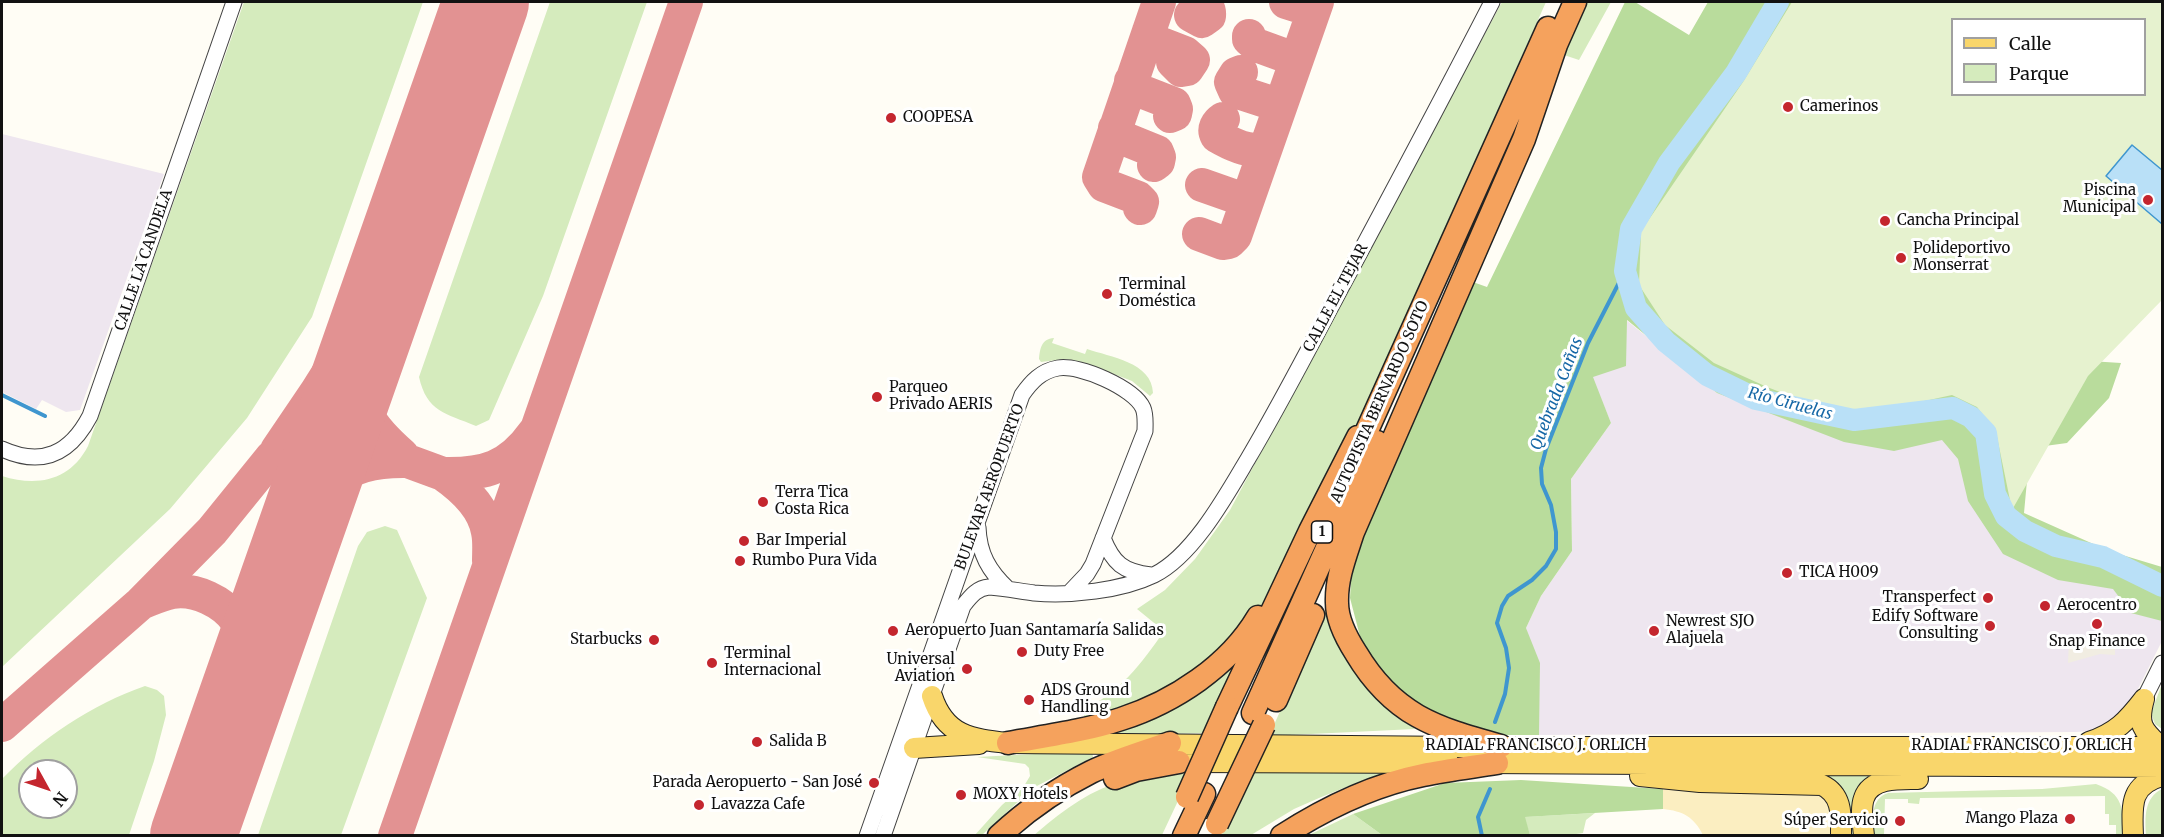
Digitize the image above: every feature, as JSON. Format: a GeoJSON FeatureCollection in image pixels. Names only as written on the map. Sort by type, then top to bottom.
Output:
{"type":"FeatureCollection","features":[{"type":"Feature","properties":{"kind":"highway","name":"AUTOPISTA BERNARDO SOTO"},"geometry":{"type":"LineString","coordinates":[[1184,836],[1202,795],[1246,714],[1341,517],[1560,2]]}},
{"type":"Feature","properties":{"kind":"highway","name":"AUTOPISTA BERNARDO SOTO"},"geometry":{"type":"LineString","coordinates":[[1409,357],[1575,2]]}},
{"type":"Feature","properties":{"kind":"highway"},"geometry":{"type":"LineString","coordinates":[[1499,755],[1457,734],[1427,723],[1407,711],[1389,696],[1369,673],[1349,640],[1340,615],[1337,596],[1342,564],[1353,532],[1524,140],[1557,42]]}},
{"type":"Feature","properties":{"kind":"highway","name":"1"},"geometry":{"type":"LineString","coordinates":[[1310,531],[1409,357]]}},
{"type":"Feature","properties":{"kind":"highway","name":"AUTOPISTA BERNARDO SOTO"},"geometry":{"type":"LineString","coordinates":[[1214,830],[1246,714],[1310,531]]}},
{"type":"Feature","properties":{"kind":"highway"},"geometry":{"type":"LineString","coordinates":[[1008,743],[1093,727],[1122,719],[1168,698],[1198,680],[1236,646],[1254,624],[1310,531]]}},
{"type":"Feature","properties":{"kind":"highway"},"geometry":{"type":"LineString","coordinates":[[999,836],[1021,816],[1069,783],[1092,771],[1174,753]]}},
{"type":"Feature","properties":{"kind":"highway"},"geometry":{"type":"LineString","coordinates":[[1020,836],[1060,804],[1099,784],[1174,753]]}},
{"type":"Feature","properties":{"kind":"highway"},"geometry":{"type":"LineString","coordinates":[[1282,836],[1306,820],[1392,784],[1499,755]]}},
{"type":"Feature","properties":{"kind":"highway","name":"AUTOPISTA BERNARDO SOTO"},"geometry":{"type":"LineString","coordinates":[[1168,836],[1202,795]]}},
{"type":"Feature","properties":{"kind":"highway","name":"AUTOPISTA BERNARDO SOTO"},"geometry":{"type":"LineString","coordinates":[[1197,836],[1202,795]]}},
{"type":"Feature","properties":{"kind":"main road","name":"RADIAL FRANCISCO J. ORLICH"},"geometry":{"type":"LineString","coordinates":[[932,696],[941,716],[955,731],[967,737],[1008,743],[1174,753],[1499,755],[2079,745],[2162,747]]}},
{"type":"Feature","properties":{"kind":"main road"},"geometry":{"type":"LineString","coordinates":[[2079,745],[2103,737],[2121,726],[2144,699]]}},
{"type":"Feature","properties":{"kind":"main road"},"geometry":{"type":"LineString","coordinates":[[2144,699],[2140,713],[2141,723],[2150,737],[2162,747]]}},
{"type":"Feature","properties":{"kind":"main road"},"geometry":{"type":"LineString","coordinates":[[914,748],[1008,743]]}},
{"type":"Feature","properties":{"kind":"main road","name":"RADIAL FRANCISCO J. ORLICH"},"geometry":{"type":"LineString","coordinates":[[1499,755],[1527,764],[2163,767]]}},
{"type":"Feature","properties":{"kind":"main road"},"geometry":{"type":"LineString","coordinates":[[1527,764],[1700,782],[1816,784],[1828,788],[1839,800],[1840,836]]}},
{"type":"Feature","properties":{"kind":"main road"},"geometry":{"type":"LineString","coordinates":[[1864,836],[1863,799],[1867,791],[1885,781],[1909,779],[2008,780],[2110,768]]}},
{"type":"Feature","properties":{"kind":"main road"},"geometry":{"type":"LineString","coordinates":[[2133,836],[2132,811],[2135,795],[2145,783],[2163,776]]}},
{"type":"Feature","properties":{"kind":"street","name":"CALLE LA CANDELA"},"geometry":{"type":"LineString","coordinates":[[2,449],[25,458],[48,456],[71,443],[81,432],[90,416],[234,2]]}},
{"type":"Feature","properties":{"kind":"street","name":"CALLE EL TEJAR"},"geometry":{"type":"LineString","coordinates":[[1070,592],[1113,589],[1154,575],[1168,566],[1189,545],[1219,507],[1278,407],[1492,2]]}},
{"type":"Feature","properties":{"kind":"street","name":"BULEVAR AEROPUERTO"},"geometry":{"type":"LineString","coordinates":[[867,836],[1022,396],[1037,377],[1057,368],[1067,367],[1090,373],[1123,389],[1136,399],[1143,409],[1145,431],[1087,574],[1070,592],[1036,593],[981,588],[963,606],[883,836]]}},
{"type":"Feature","properties":{"kind":"street"},"geometry":{"type":"LineString","coordinates":[[978,521],[978,541],[984,560],[994,576],[1008,590]]}},
{"type":"Feature","properties":{"kind":"street"},"geometry":{"type":"LineString","coordinates":[[1103,538],[1109,554],[1121,567],[1137,574],[1154,575]]}},
{"type":"Feature","properties":{"kind":"street"},"geometry":{"type":"LineString","coordinates":[[2144,699],[2163,663]]}},
{"type":"Feature","properties":{"kind":"shaded area"},"geometry":{"type":"Polygon","coordinates":[[[2,134],[164,174],[80,410],[66,412],[42,400],[36,409],[2,392],[2,134]]]}},
{"type":"Feature","properties":{"kind":"shaded area"},"geometry":{"type":"Polygon","coordinates":[[[1626,320],[1717,393],[1950,438],[1969,475],[2101,575],[2162,610],[2162,641],[2126,713],[2104,730],[2076,732],[1539,735],[1538,699],[1526,628],[1541,596],[1572,551],[1571,479],[1611,423],[1592,377],[1626,320]]]}},
{"type":"Feature","properties":{"kind":"shaded area"},"geometry":{"type":"Polygon","coordinates":[[[2115,635],[2115,655],[2100,654],[2068,663],[2069,639],[2112,639],[2115,635]]]}},
{"type":"Feature","properties":{"kind":"green space"},"geometry":{"type":"Polygon","coordinates":[[[244,2],[423,2],[312,317],[247,418],[170,509],[2,667],[2,476],[28,481],[51,478],[72,467],[88,446],[244,2]]]}},
{"type":"Feature","properties":{"kind":"green space"},"geometry":{"type":"Polygon","coordinates":[[[550,2],[647,2],[543,296],[489,420],[476,426],[446,414],[432,404],[422,389],[419,377],[550,2]]]}},
{"type":"Feature","properties":{"kind":"green space"},"geometry":{"type":"Polygon","coordinates":[[[1502,2],[1546,2],[1300,552],[1270,601],[1241,635],[1166,692],[1087,723],[1082,710],[1107,695],[1129,676],[1164,631],[1137,609],[1165,590],[1195,559],[1230,510],[1502,2]]]}},
{"type":"Feature","properties":{"kind":"green space"},"geometry":{"type":"Polygon","coordinates":[[[1584,2],[1611,2],[1579,60],[1561,54],[1584,2]]]}},
{"type":"Feature","properties":{"kind":"green space"},"geometry":{"type":"Polygon","coordinates":[[[1625,2],[1635,2],[1689,35],[1708,2],[1830,2],[2074,360],[2121,363],[2109,398],[2067,443],[2030,448],[2024,513],[2109,551],[2162,567],[2162,621],[2131,613],[2113,589],[2058,580],[2003,554],[1968,501],[1958,459],[1942,440],[1894,451],[1844,442],[1717,393],[1627,320],[1626,366],[1593,377],[1611,423],[1571,479],[1572,551],[1541,596],[1526,628],[1540,663],[1539,735],[1488,735],[1418,710],[1389,683],[1362,644],[1350,598],[1352,563],[1470,281],[1487,287],[1625,2]]]}},
{"type":"Feature","properties":{"kind":"green space","name":"Polideportivo Monserrat"},"geometry":{"type":"Polygon","coordinates":[[[1792,2],[2162,2],[2162,300],[2088,376],[2012,510],[1996,432],[1977,407],[1952,395],[1847,418],[1767,387],[1714,363],[1665,325],[1639,285],[1641,231],[1743,82],[1792,2]]]}},
{"type":"Feature","properties":{"kind":"green space"},"geometry":{"type":"Polygon","coordinates":[[[1054,338],[1052,343],[1085,354],[1087,349],[1128,362],[1146,374],[1153,393],[1150,396],[1132,381],[1082,362],[1065,359],[1041,362],[1039,359],[1042,345],[1046,340],[1054,338]]]}},
{"type":"Feature","properties":{"kind":"green space"},"geometry":{"type":"Polygon","coordinates":[[[385,526],[397,530],[427,598],[341,835],[258,835],[358,546],[367,532],[385,526]]]}},
{"type":"Feature","properties":{"kind":"green space"},"geometry":{"type":"Polygon","coordinates":[[[1328,604],[1387,707],[1415,729],[1269,736],[1328,604]]]}},
{"type":"Feature","properties":{"kind":"green space"},"geometry":{"type":"Polygon","coordinates":[[[1248,645],[1208,733],[1070,738],[1248,645]]]}},
{"type":"Feature","properties":{"kind":"green space"},"geometry":{"type":"Polygon","coordinates":[[[2162,684],[2162,729],[2155,724],[2151,713],[2162,684]]]}},
{"type":"Feature","properties":{"kind":"green space"},"geometry":{"type":"Polygon","coordinates":[[[145,686],[157,690],[164,696],[166,715],[154,761],[129,835],[2,835],[2,779],[18,763],[18,819],[78,819],[78,759],[23,759],[68,724],[106,703],[145,686]]]}},
{"type":"Feature","properties":{"kind":"green space"},"geometry":{"type":"Polygon","coordinates":[[[1092,751],[1093,757],[1033,788],[982,835],[974,836],[1002,805],[1024,786],[1030,776],[1029,768],[1025,764],[977,757],[1092,751]]]}},
{"type":"Feature","properties":{"kind":"green space"},"geometry":{"type":"Polygon","coordinates":[[[1193,769],[1162,835],[1033,836],[1074,804],[1096,791],[1120,782],[1193,769]]]}},
{"type":"Feature","properties":{"kind":"green space"},"geometry":{"type":"Polygon","coordinates":[[[1252,773],[1391,773],[1351,785],[1294,809],[1251,835],[1221,836],[1252,773]]]}},
{"type":"Feature","properties":{"kind":"green space"},"geometry":{"type":"Polygon","coordinates":[[[1886,774],[1857,835],[1846,835],[1820,775],[1886,774]]]}},
{"type":"Feature","properties":{"kind":"green space"},"geometry":{"type":"Polygon","coordinates":[[[1521,780],[1663,789],[1663,809],[1525,817],[1530,835],[1382,835],[1353,814],[1445,783],[1521,780]]]}},
{"type":"Feature","properties":{"kind":"green space"},"geometry":{"type":"Polygon","coordinates":[[[2096,784],[2117,797],[2122,810],[2125,835],[2116,835],[2116,825],[2109,825],[2109,814],[2105,814],[2105,796],[1920,798],[1919,804],[1908,803],[1908,799],[1885,799],[1884,835],[1872,836],[1875,805],[1882,796],[1888,793],[2042,789],[2096,784]]]}},
{"type":"Feature","properties":{"kind":"green space"},"geometry":{"type":"Polygon","coordinates":[[[2162,789],[2162,835],[2146,835],[2146,815],[2149,803],[2152,797],[2162,789]]]}},
{"type":"Feature","properties":{"kind":"green space"},"geometry":{"type":"Polygon","coordinates":[[[1595,813],[1586,820],[1583,833],[1563,836],[1530,835],[1524,817],[1595,813]]]}},
{"type":"Feature","properties":{"kind":"green space"},"geometry":{"type":"Polygon","coordinates":[[[1353,814],[1382,835],[1309,835],[1353,814]]]}},
{"type":"Feature","properties":{"kind":"sand"},"geometry":{"type":"Polygon","coordinates":[[[1663,789],[1809,793],[1823,798],[1828,804],[1831,818],[1835,819],[1834,835],[1703,835],[1692,819],[1676,811],[1663,809],[1663,789]]]}},
{"type":"Feature","properties":{"kind":"water","name":"Piscina Municipal"},"geometry":{"type":"Polygon","coordinates":[[[2132,145],[2162,170],[2162,224],[2106,176],[2132,145]]]}},
{"type":"Feature","properties":{"kind":"waterway","name":"Río Ciruelas"},"geometry":{"type":"LineString","coordinates":[[1778,2],[1736,73],[1669,163],[1631,229],[1625,271],[1636,308],[1666,342],[1707,375],[1756,399],[1854,420],[1953,408],[1971,417],[1986,433],[1995,494],[2006,516],[2025,531],[2056,546],[2103,557],[2162,586]]}},
{"type":"Feature","properties":{"kind":"waterway","name":"Quebrada Cañas"},"geometry":{"type":"LineString","coordinates":[[1495,722],[1505,694],[1509,668],[1506,648],[1497,623],[1502,606],[1508,596],[1532,580],[1546,566],[1556,549],[1556,532],[1551,505],[1542,484],[1541,468],[1546,449],[1588,343],[1625,271]]}},
{"type":"Feature","properties":{"kind":"waterway"},"geometry":{"type":"LineString","coordinates":[[2,395],[45,416]]}},
{"type":"Feature","properties":{"kind":"waterway","name":"Quebrada Cañas"},"geometry":{"type":"LineString","coordinates":[[1482,836],[1478,817],[1490,789]]}},
{"type":"Feature","properties":{"kind":"taxiway"},"geometry":{"type":"LineString","coordinates":[[395,836],[686,2]]}},
{"type":"Feature","properties":{"kind":"taxiway"},"geometry":{"type":"LineString","coordinates":[[1140,208],[1142,202],[1138,198],[1104,185],[1099,177],[1159,2]]}},
{"type":"Feature","properties":{"kind":"taxiway"},"geometry":{"type":"LineString","coordinates":[[1191,15],[1202,21],[1209,16],[1207,8],[1196,2]]}},
{"type":"Feature","properties":{"kind":"taxiway"},"geometry":{"type":"LineString","coordinates":[[1286,2],[1305,8],[1316,4]]}},
{"type":"Feature","properties":{"kind":"taxiway"},"geometry":{"type":"LineString","coordinates":[[1199,234],[1223,243],[1229,242],[1235,236],[1317,2]]}},
{"type":"Feature","properties":{"kind":"taxiway"},"geometry":{"type":"LineString","coordinates":[[1149,31],[1154,41],[1185,53],[1193,60],[1187,69],[1181,70],[1173,62]]}},
{"type":"Feature","properties":{"kind":"taxiway"},"geometry":{"type":"LineString","coordinates":[[1249,36],[1249,39],[1256,45],[1289,57],[1299,52]]}},
{"type":"Feature","properties":{"kind":"taxiway"},"geometry":{"type":"LineString","coordinates":[[1241,72],[1236,74],[1231,82],[1235,91],[1275,104],[1283,97]]}},
{"type":"Feature","properties":{"kind":"taxiway"},"geometry":{"type":"LineString","coordinates":[[1131,81],[1138,90],[1174,104],[1175,114],[1170,116]]}},
{"type":"Feature","properties":{"kind":"taxiway"},"geometry":{"type":"LineString","coordinates":[[1223,119],[1216,126],[1217,136],[1248,149],[1255,150],[1265,146]]}},
{"type":"Feature","properties":{"kind":"taxiway"},"geometry":{"type":"LineString","coordinates":[[1115,128],[1120,137],[1157,152],[1158,162],[1154,165]]}},
{"type":"Feature","properties":{"kind":"taxiway"},"geometry":{"type":"LineString","coordinates":[[1202,185],[1239,198],[1249,195]]}},
{"type":"Feature","properties":{"kind":"taxiway"},"geometry":{"type":"LineString","coordinates":[[277,450],[344,348],[404,235]]}},
{"type":"Feature","properties":{"kind":"taxiway"},"geometry":{"type":"LineString","coordinates":[[359,362],[361,392],[367,414],[380,434],[402,455]]}},
{"type":"Feature","properties":{"kind":"taxiway"},"geometry":{"type":"LineString","coordinates":[[443,474],[471,473],[494,467],[515,454],[534,433]]}},
{"type":"Feature","properties":{"kind":"taxiway"},"geometry":{"type":"LineString","coordinates":[[2,725],[141,603],[212,531],[272,457],[287,444],[304,436],[334,434],[443,474],[472,499],[482,514],[489,535],[489,561]]}},
{"type":"Feature","properties":{"kind":"taxiway"},"geometry":{"type":"LineString","coordinates":[[296,537],[316,504],[336,480],[363,466],[403,461]]}},
{"type":"Feature","properties":{"kind":"taxiway"},"geometry":{"type":"LineString","coordinates":[[141,603],[164,594],[181,591],[199,594],[217,602],[237,621],[245,637],[253,665]]}},
{"type":"Feature","properties":{"kind":"runway"},"geometry":{"type":"LineString","coordinates":[[193,836],[486,2]]}},
{"type":"Feature","properties":{"kind":"place","name":"Camerinos"},"geometry":{"type":"Point","coordinates":[1788,107]}},
{"type":"Feature","properties":{"kind":"place","name":"COOPESA"},"geometry":{"type":"Point","coordinates":[891,118]}},
{"type":"Feature","properties":{"kind":"place","name":"Piscina Municipal"},"geometry":{"type":"Point","coordinates":[2148,200]}},
{"type":"Feature","properties":{"kind":"place","name":"Cancha Principal"},"geometry":{"type":"Point","coordinates":[1885,221]}},
{"type":"Feature","properties":{"kind":"place","name":"Polideportivo Monserrat"},"geometry":{"type":"Point","coordinates":[1901,258]}},
{"type":"Feature","properties":{"kind":"place","name":"Terminal Doméstica"},"geometry":{"type":"Point","coordinates":[1107,294]}},
{"type":"Feature","properties":{"kind":"place","name":"Parqueo Privado AERIS"},"geometry":{"type":"Point","coordinates":[877,397]}},
{"type":"Feature","properties":{"kind":"place","name":"Terra Tica Costa Rica"},"geometry":{"type":"Point","coordinates":[763,502]}},
{"type":"Feature","properties":{"kind":"place","name":"Bar Imperial"},"geometry":{"type":"Point","coordinates":[744,541]}},
{"type":"Feature","properties":{"kind":"place","name":"Rumbo Pura Vida"},"geometry":{"type":"Point","coordinates":[740,561]}},
{"type":"Feature","properties":{"kind":"place","name":"TICA H009"},"geometry":{"type":"Point","coordinates":[1787,573]}},
{"type":"Feature","properties":{"kind":"place","name":"Transperfect"},"geometry":{"type":"Point","coordinates":[1988,598]}},
{"type":"Feature","properties":{"kind":"place","name":"Aerocentro"},"geometry":{"type":"Point","coordinates":[2045,606]}},
{"type":"Feature","properties":{"kind":"place","name":"Snap Finance"},"geometry":{"type":"Point","coordinates":[2097,624]}},
{"type":"Feature","properties":{"kind":"place","name":"Edify Software Consulting"},"geometry":{"type":"Point","coordinates":[1990,626]}},
{"type":"Feature","properties":{"kind":"place","name":"Aeropuerto Juan Santamaría Salidas"},"geometry":{"type":"Point","coordinates":[893,631]}},
{"type":"Feature","properties":{"kind":"place","name":"Newrest SJO Alajuela"},"geometry":{"type":"Point","coordinates":[1654,631]}},
{"type":"Feature","properties":{"kind":"place","name":"Starbucks"},"geometry":{"type":"Point","coordinates":[654,640]}},
{"type":"Feature","properties":{"kind":"place","name":"Duty Free"},"geometry":{"type":"Point","coordinates":[1022,652]}},
{"type":"Feature","properties":{"kind":"place","name":"Terminal Internacional"},"geometry":{"type":"Point","coordinates":[712,663]}},
{"type":"Feature","properties":{"kind":"place","name":"Universal Aviation"},"geometry":{"type":"Point","coordinates":[967,669]}},
{"type":"Feature","properties":{"kind":"place","name":"ADS Ground Handling"},"geometry":{"type":"Point","coordinates":[1029,700]}},
{"type":"Feature","properties":{"kind":"place","name":"Salida B"},"geometry":{"type":"Point","coordinates":[757,742]}},
{"type":"Feature","properties":{"kind":"place","name":"Parada Aeropuerto - San José"},"geometry":{"type":"Point","coordinates":[874,783]}},
{"type":"Feature","properties":{"kind":"place","name":"MOXY Hotels"},"geometry":{"type":"Point","coordinates":[961,795]}},
{"type":"Feature","properties":{"kind":"place","name":"Lavazza Cafe"},"geometry":{"type":"Point","coordinates":[699,805]}},
{"type":"Feature","properties":{"kind":"place","name":"Mango Plaza"},"geometry":{"type":"Point","coordinates":[2070,819]}},
{"type":"Feature","properties":{"kind":"place","name":"Súper Servicio"},"geometry":{"type":"Point","coordinates":[1900,821]}}]}
